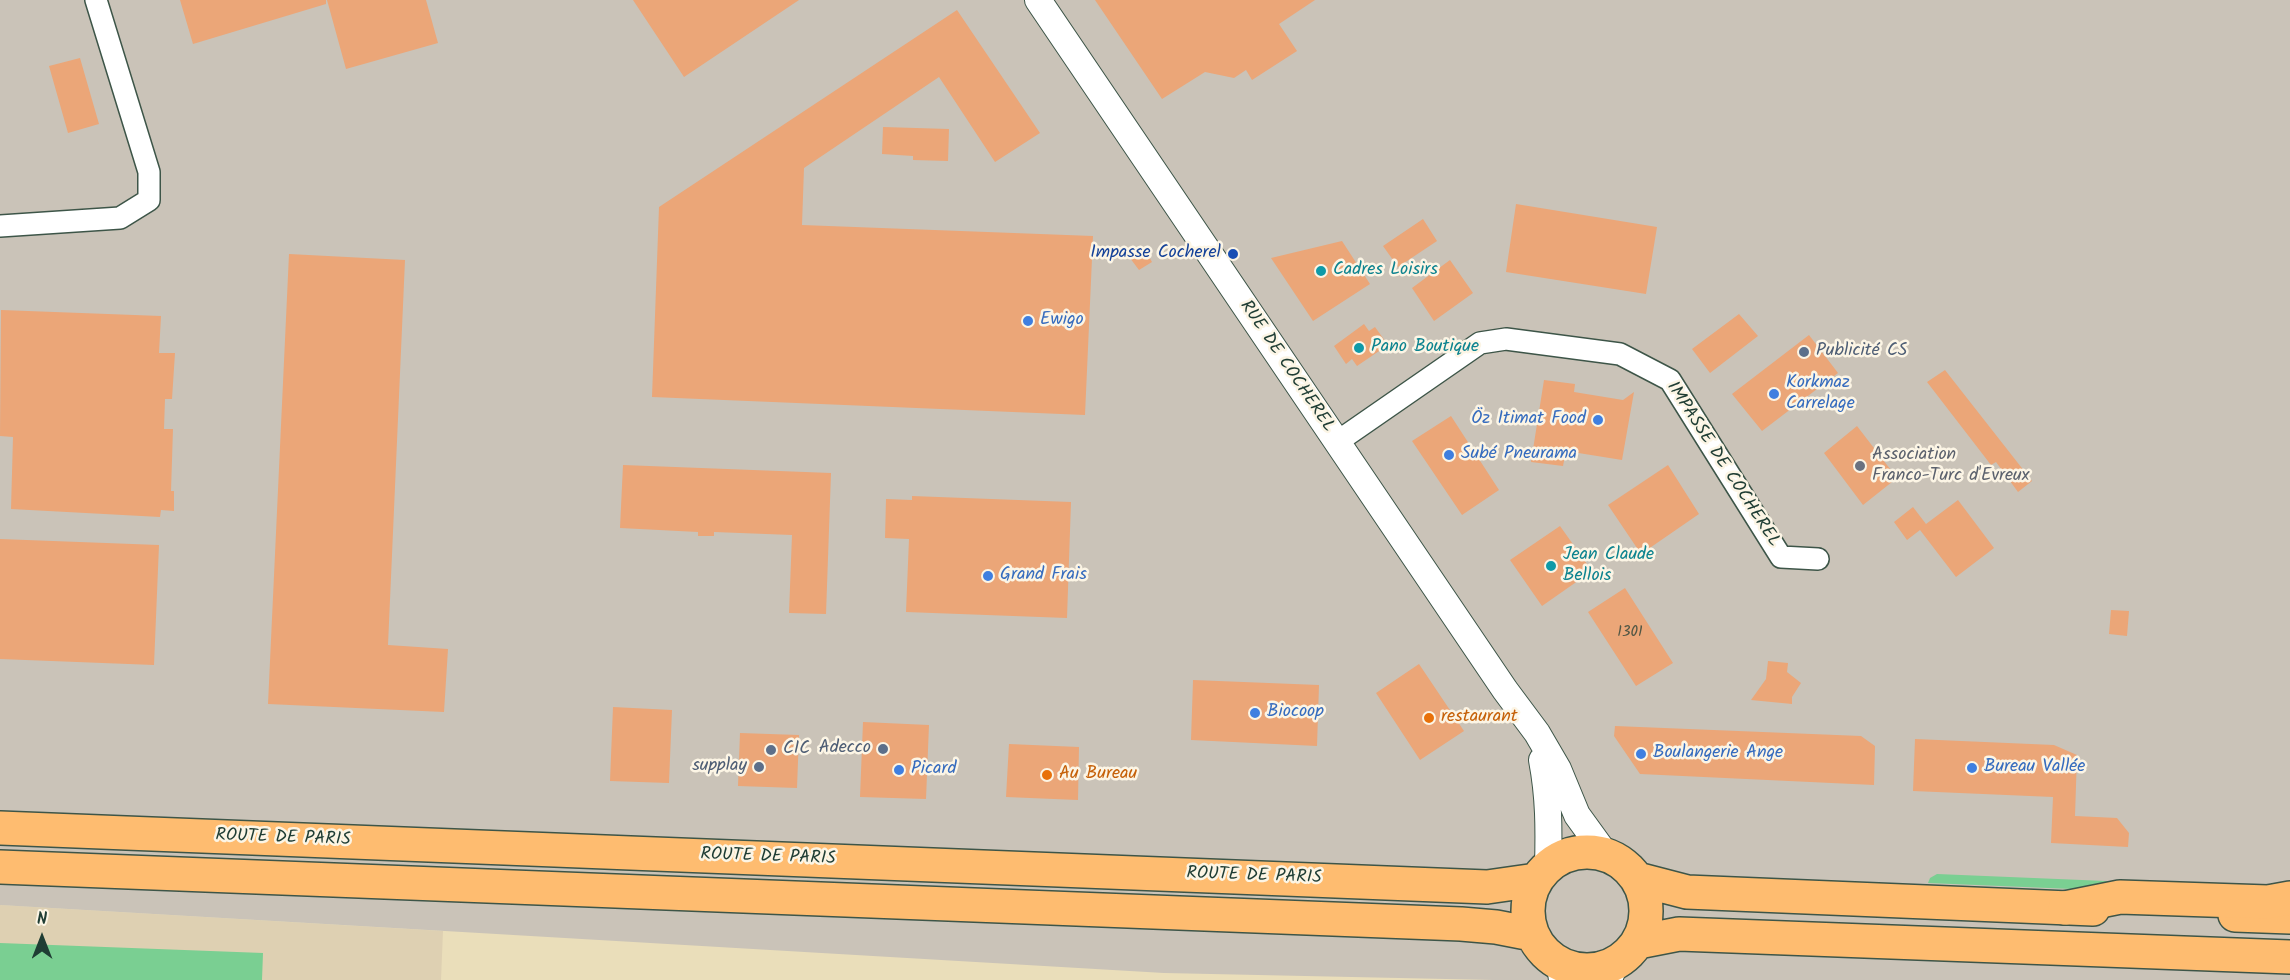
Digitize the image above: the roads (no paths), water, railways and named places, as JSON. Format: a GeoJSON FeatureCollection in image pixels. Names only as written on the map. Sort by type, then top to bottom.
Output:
{"type":"FeatureCollection","features":[{"type":"Feature","properties":{"kind":"main road","name":"ROUTE DE PARIS"},"geometry":{"type":"LineString","coordinates":[[0,828],[1487,887],[1542,873]]}},
{"type":"Feature","properties":{"kind":"main road"},"geometry":{"type":"LineString","coordinates":[[0,840],[200,836]]}},
{"type":"Feature","properties":{"kind":"main road"},"geometry":{"type":"LineString","coordinates":[[1621,962],[1644,927],[1646,910],[1644,894],[1637,879],[1623,864],[1606,855],[1591,852],[1576,853],[1561,858],[1542,873],[1529,897],[1528,916],[1532,934],[1561,972],[1574,969],[1602,969],[1621,962],[1679,934],[2290,957]]}},
{"type":"Feature","properties":{"kind":"main road"},"geometry":{"type":"LineString","coordinates":[[0,867],[1461,924],[1496,927],[1532,934]]}},
{"type":"Feature","properties":{"kind":"main road"},"geometry":{"type":"LineString","coordinates":[[1637,879],[1687,892],[2290,917]]}},
{"type":"Feature","properties":{"kind":"main road"},"geometry":{"type":"LineString","coordinates":[[2065,908],[2120,897],[2268,902],[2290,898]]}},
{"type":"Feature","properties":{"kind":"street"},"geometry":{"type":"LineString","coordinates":[[0,226],[120,218],[149,200],[149,172],[96,0]]}},
{"type":"Feature","properties":{"kind":"street","name":"RUE DE COCHEREL"},"geometry":{"type":"LineString","coordinates":[[1038,0],[1505,690],[1537,733],[1558,769],[1577,815],[1606,855]]}},
{"type":"Feature","properties":{"kind":"street","name":"IMPASSE DE COCHEREL"},"geometry":{"type":"LineString","coordinates":[[1337,442],[1480,343],[1506,339],[1620,354],[1670,380],[1781,557],[1818,560]]}},
{"type":"Feature","properties":{"kind":"street","name":"RUE DE COCHEREL"},"geometry":{"type":"LineString","coordinates":[[1537,733],[1549,795],[1550,818],[1542,873]]}},
{"type":"Feature","properties":{"kind":"place","name":"Impasse Cocherel"},"geometry":{"type":"Point","coordinates":[1233,254]}},
{"type":"Feature","properties":{"kind":"place","name":"Cadres Loisirs"},"geometry":{"type":"Point","coordinates":[1321,271]}},
{"type":"Feature","properties":{"kind":"place","name":"Ewigo"},"geometry":{"type":"Point","coordinates":[1028,321]}},
{"type":"Feature","properties":{"kind":"place","name":"Pano Boutique"},"geometry":{"type":"Point","coordinates":[1359,348]}},
{"type":"Feature","properties":{"kind":"place","name":"Publicité CS"},"geometry":{"type":"Point","coordinates":[1804,352]}},
{"type":"Feature","properties":{"kind":"place","name":"Korkmaz Carrelage"},"geometry":{"type":"Point","coordinates":[1774,394]}},
{"type":"Feature","properties":{"kind":"place","name":"Öz Itimat Food"},"geometry":{"type":"Point","coordinates":[1598,420]}},
{"type":"Feature","properties":{"kind":"place","name":"Subé Pneurama"},"geometry":{"type":"Point","coordinates":[1449,455]}},
{"type":"Feature","properties":{"kind":"place","name":"Association Franco-Turc d'Evreux"},"geometry":{"type":"Point","coordinates":[1860,466]}},
{"type":"Feature","properties":{"kind":"place","name":"Jean Claude Bellois"},"geometry":{"type":"Point","coordinates":[1551,566]}},
{"type":"Feature","properties":{"kind":"place","name":"Grand Frais"},"geometry":{"type":"Point","coordinates":[988,576]}},
{"type":"Feature","properties":{"kind":"place","name":"Biocoop"},"geometry":{"type":"Point","coordinates":[1255,713]}},
{"type":"Feature","properties":{"kind":"place","name":"restaurant"},"geometry":{"type":"Point","coordinates":[1429,718]}},
{"type":"Feature","properties":{"kind":"place","name":"Adecco"},"geometry":{"type":"Point","coordinates":[883,749]}},
{"type":"Feature","properties":{"kind":"place","name":"CIC"},"geometry":{"type":"Point","coordinates":[771,750]}},
{"type":"Feature","properties":{"kind":"place","name":"Boulangerie Ange"},"geometry":{"type":"Point","coordinates":[1641,754]}},
{"type":"Feature","properties":{"kind":"place","name":"supplay"},"geometry":{"type":"Point","coordinates":[759,767]}},
{"type":"Feature","properties":{"kind":"place","name":"Bureau Vallée"},"geometry":{"type":"Point","coordinates":[1972,768]}},
{"type":"Feature","properties":{"kind":"place","name":"Picard"},"geometry":{"type":"Point","coordinates":[899,770]}},
{"type":"Feature","properties":{"kind":"place","name":"Au Bureau"},"geometry":{"type":"Point","coordinates":[1047,775]}}]}
